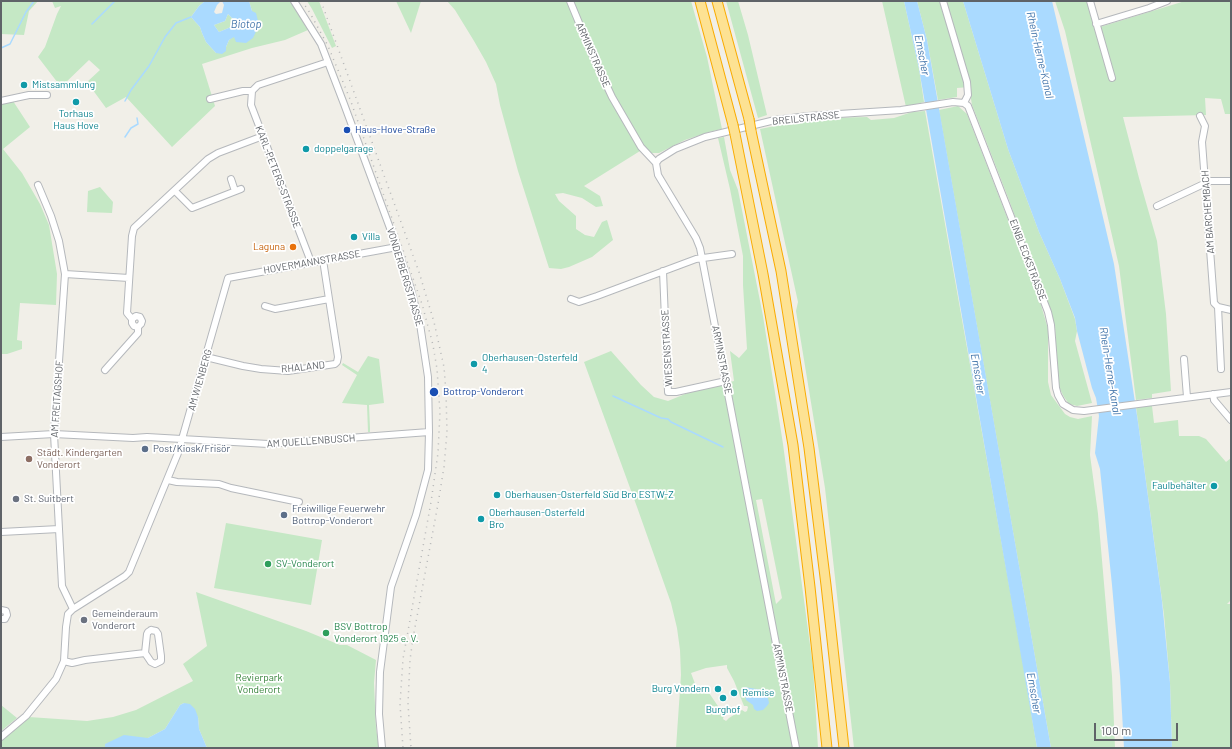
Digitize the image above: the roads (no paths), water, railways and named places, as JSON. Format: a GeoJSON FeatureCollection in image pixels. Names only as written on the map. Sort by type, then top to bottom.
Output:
{"type":"FeatureCollection","features":[{"type":"Feature","properties":{"kind":"highway"},"geometry":{"type":"LineString","coordinates":[[700,1],[734,129],[763,274],[793,445],[827,748]]}},
{"type":"Feature","properties":{"kind":"highway"},"geometry":{"type":"LineString","coordinates":[[717,1],[749,119],[781,271],[803,411],[826,585],[844,748]]}},
{"type":"Feature","properties":{"kind":"street","name":"VONDERBERGSTRASSE"},"geometry":{"type":"LineString","coordinates":[[294,1],[315,34],[328,62],[397,247],[410,286],[420,324],[428,377],[430,432],[428,470],[416,515],[391,587],[379,698],[382,748]]}},
{"type":"Feature","properties":{"kind":"street","name":"ARMINSTRASSE"},"geometry":{"type":"LineString","coordinates":[[570,1],[591,52],[612,97],[641,147],[656,163],[658,175],[696,238],[702,258],[796,748]]}},
{"type":"Feature","properties":{"kind":"street"},"geometry":{"type":"LineString","coordinates":[[943,1],[967,82],[968,95],[964,103]]}},
{"type":"Feature","properties":{"kind":"street"},"geometry":{"type":"LineString","coordinates":[[1090,1],[1112,78]]}},
{"type":"Feature","properties":{"kind":"street"},"geometry":{"type":"LineString","coordinates":[[1149,1],[1149,8]]}},
{"type":"Feature","properties":{"kind":"street"},"geometry":{"type":"LineString","coordinates":[[1096,24],[1167,1]]}},
{"type":"Feature","properties":{"kind":"street"},"geometry":{"type":"LineString","coordinates":[[210,99],[244,92],[252,92],[258,85],[328,62]]}},
{"type":"Feature","properties":{"kind":"street","name":"KARL-PETERS-STRASSE"},"geometry":{"type":"LineString","coordinates":[[252,92],[251,105],[311,262]]}},
{"type":"Feature","properties":{"kind":"street"},"geometry":{"type":"LineString","coordinates":[[1,101],[29,95],[47,95]]}},
{"type":"Feature","properties":{"kind":"street","name":"BREILSTRASSE"},"geometry":{"type":"LineString","coordinates":[[656,163],[659,159],[675,149],[705,137],[769,122],[808,116],[901,110],[947,103],[964,103]]}},
{"type":"Feature","properties":{"kind":"street","name":"EINBLECKSTRASSE"},"geometry":{"type":"LineString","coordinates":[[964,103],[968,106],[1048,312],[1051,325],[1056,388],[1063,404],[1070,409],[1078,411],[1231,392]]}},
{"type":"Feature","properties":{"kind":"street","name":"AM BARCHEMBACH"},"geometry":{"type":"LineString","coordinates":[[1200,116],[1205,126],[1202,137],[1214,303],[1218,307],[1221,369]]}},
{"type":"Feature","properties":{"kind":"street"},"geometry":{"type":"LineString","coordinates":[[106,370],[138,333],[138,327],[133,325],[131,322],[132,319],[127,313],[132,236],[134,228],[208,159],[218,153],[263,136]]}},
{"type":"Feature","properties":{"kind":"street"},"geometry":{"type":"LineString","coordinates":[[175,191],[192,208],[238,190],[231,179]]}},
{"type":"Feature","properties":{"kind":"street"},"geometry":{"type":"LineString","coordinates":[[1157,206],[1210,181],[1231,181]]}},
{"type":"Feature","properties":{"kind":"street","name":"AM FREITAGSHOF"},"geometry":{"type":"LineString","coordinates":[[38,185],[52,216],[59,241],[65,274],[54,434],[62,586],[73,609]]}},
{"type":"Feature","properties":{"kind":"street","name":"HOVERMANNSTRASSE"},"geometry":{"type":"LineString","coordinates":[[228,278],[397,247]]}},
{"type":"Feature","properties":{"kind":"street"},"geometry":{"type":"LineString","coordinates":[[571,299],[579,302],[702,258],[732,254]]}},
{"type":"Feature","properties":{"kind":"street","name":"RHALAND"},"geometry":{"type":"LineString","coordinates":[[206,357],[249,367],[288,371],[335,364],[338,357],[323,260]]}},
{"type":"Feature","properties":{"kind":"street","name":"WIESENSTRASSE"},"geometry":{"type":"LineString","coordinates":[[663,271],[668,392],[676,392],[726,381]]}},
{"type":"Feature","properties":{"kind":"street"},"geometry":{"type":"LineString","coordinates":[[65,274],[129,278]]}},
{"type":"Feature","properties":{"kind":"street","name":"AM WIENBERG"},"geometry":{"type":"LineString","coordinates":[[73,609],[129,572],[168,480],[183,439],[228,278]]}},
{"type":"Feature","properties":{"kind":"street"},"geometry":{"type":"LineString","coordinates":[[265,306],[275,309],[329,299]]}},
{"type":"Feature","properties":{"kind":"street"},"geometry":{"type":"LineString","coordinates":[[1218,307],[1231,310]]}},
{"type":"Feature","properties":{"kind":"street"},"geometry":{"type":"LineString","coordinates":[[1184,360],[1187,397]]}},
{"type":"Feature","properties":{"kind":"street"},"geometry":{"type":"LineString","coordinates":[[1213,394],[1214,400],[1231,420]]}},
{"type":"Feature","properties":{"kind":"street","name":"AM QUELLENBUSCH"},"geometry":{"type":"LineString","coordinates":[[1,437],[54,434],[133,438],[147,437],[268,444],[430,432]]}},
{"type":"Feature","properties":{"kind":"street"},"geometry":{"type":"LineString","coordinates":[[168,480],[177,482],[219,484],[231,488],[299,502]]}},
{"type":"Feature","properties":{"kind":"street"},"geometry":{"type":"LineString","coordinates":[[1,532],[59,529]]}},
{"type":"Feature","properties":{"kind":"street"},"geometry":{"type":"LineString","coordinates":[[1,737],[26,716],[56,678],[64,661],[68,614],[73,609]]}},
{"type":"Feature","properties":{"kind":"street"},"geometry":{"type":"LineString","coordinates":[[1,610],[6,611],[8,615],[5,619],[1,619]]}},
{"type":"Feature","properties":{"kind":"street"},"geometry":{"type":"LineString","coordinates":[[156,630],[158,634],[161,661],[157,664],[152,664],[146,653],[148,632],[156,630]]}},
{"type":"Feature","properties":{"kind":"street"},"geometry":{"type":"LineString","coordinates":[[64,661],[72,663],[85,660],[146,653]]}},
{"type":"Feature","properties":{"kind":"water","name":"Biotop"},"geometry":{"type":"Polygon","coordinates":[[[205,1],[221,1],[217,5],[214,12],[216,14],[222,13],[224,5],[222,1],[249,1],[252,11],[256,13],[259,25],[253,38],[246,43],[236,42],[234,37],[229,40],[226,51],[222,54],[216,53],[206,42],[200,27],[191,17],[199,6],[205,1]],[[228,14],[225,21],[214,25],[219,32],[231,27],[233,19],[228,14]]]}},
{"type":"Feature","properties":{"kind":"water","name":"Emscher"},"geometry":{"type":"Polygon","coordinates":[[[904,1],[917,1],[927,40],[1051,748],[1037,748],[919,69],[904,1]]]}},
{"type":"Feature","properties":{"kind":"water","name":"Rhein-Herne-Kanal"},"geometry":{"type":"Polygon","coordinates":[[[963,1],[1052,1],[1114,264],[1138,422],[1162,601],[1170,683],[1172,748],[1124,748],[1120,676],[1112,585],[1100,469],[1095,453],[1099,416],[1096,398],[1077,331],[1075,318],[1060,279],[1039,232],[1008,149],[963,1]]]}},
{"type":"Feature","properties":{"kind":"water"},"geometry":{"type":"Polygon","coordinates":[[[744,687],[763,690],[766,693],[769,703],[763,710],[757,711],[754,709],[753,705],[746,700],[744,687]]]}},
{"type":"Feature","properties":{"kind":"water"},"geometry":{"type":"Polygon","coordinates":[[[184,703],[190,704],[195,709],[198,717],[199,729],[207,748],[105,748],[105,744],[124,735],[148,738],[165,729],[180,705],[184,703]]]}},
{"type":"Feature","properties":{"kind":"waterway"},"geometry":{"type":"LineString","coordinates":[[1,48],[10,44],[26,12],[34,1]]}},
{"type":"Feature","properties":{"kind":"waterway"},"geometry":{"type":"LineString","coordinates":[[92,24],[115,1]]}},
{"type":"Feature","properties":{"kind":"waterway"},"geometry":{"type":"LineString","coordinates":[[125,101],[131,90],[149,66],[165,37],[176,23],[191,17]]}},
{"type":"Feature","properties":{"kind":"waterway"},"geometry":{"type":"LineString","coordinates":[[125,137],[131,128],[138,124],[137,118]]}},
{"type":"Feature","properties":{"kind":"waterway"},"geometry":{"type":"LineString","coordinates":[[613,396],[661,418],[668,419],[671,422],[723,447]]}},
{"type":"Feature","properties":{"kind":"railway"},"geometry":{"type":"LineString","coordinates":[[302,1],[328,46],[350,99],[422,304],[433,345],[437,369],[440,412],[438,453],[431,502],[403,659],[400,704],[403,748]]}},
{"type":"Feature","properties":{"kind":"railway"},"geometry":{"type":"LineString","coordinates":[[321,1],[419,272],[434,322],[444,367],[447,432],[444,467],[410,660],[408,704],[411,748]]}},
{"type":"Feature","properties":{"kind":"place","name":"Mistsammlung"},"geometry":{"type":"Point","coordinates":[24,85]}},
{"type":"Feature","properties":{"kind":"place","name":"Torhaus Haus Hove"},"geometry":{"type":"Point","coordinates":[76,102]}},
{"type":"Feature","properties":{"kind":"place","name":"Haus-Hove-Straße"},"geometry":{"type":"Point","coordinates":[347,130]}},
{"type":"Feature","properties":{"kind":"place","name":"doppelgarage"},"geometry":{"type":"Point","coordinates":[306,149]}},
{"type":"Feature","properties":{"kind":"place","name":"Villa"},"geometry":{"type":"Point","coordinates":[354,237]}},
{"type":"Feature","properties":{"kind":"place","name":"Laguna"},"geometry":{"type":"Point","coordinates":[293,247]}},
{"type":"Feature","properties":{"kind":"place","name":"Oberhausen-Osterfeld 4"},"geometry":{"type":"Point","coordinates":[474,364]}},
{"type":"Feature","properties":{"kind":"place","name":"Bottrop-Vonderort"},"geometry":{"type":"Point","coordinates":[434,392]}},
{"type":"Feature","properties":{"kind":"place","name":"Post/Kiosk/Frisör"},"geometry":{"type":"Point","coordinates":[145,449]}},
{"type":"Feature","properties":{"kind":"place","name":"Städt. Kindergarten Vonderort"},"geometry":{"type":"Point","coordinates":[29,459]}},
{"type":"Feature","properties":{"kind":"place","name":"Faulbehälter"},"geometry":{"type":"Point","coordinates":[1214,486]}},
{"type":"Feature","properties":{"kind":"place","name":"Oberhausen-Osterfeld Süd Bro ESTW-Z"},"geometry":{"type":"Point","coordinates":[497,495]}},
{"type":"Feature","properties":{"kind":"place","name":"St. Suitbert"},"geometry":{"type":"Point","coordinates":[16,499]}},
{"type":"Feature","properties":{"kind":"place","name":"Freiwillige Feuerwehr Bottrop-Vonderort"},"geometry":{"type":"Point","coordinates":[284,515]}},
{"type":"Feature","properties":{"kind":"place","name":"Oberhausen-Osterfeld Bro"},"geometry":{"type":"Point","coordinates":[481,519]}},
{"type":"Feature","properties":{"kind":"place","name":"SV-Vonderort"},"geometry":{"type":"Point","coordinates":[268,564]}},
{"type":"Feature","properties":{"kind":"place","name":"Gemeinderaum Vonderort"},"geometry":{"type":"Point","coordinates":[84,620]}},
{"type":"Feature","properties":{"kind":"place","name":"BSV Bottrop Vonderort 1925 e. V."},"geometry":{"type":"Point","coordinates":[326,633]}},
{"type":"Feature","properties":{"kind":"place","name":"Burg Vondern"},"geometry":{"type":"Point","coordinates":[718,689]}},
{"type":"Feature","properties":{"kind":"place","name":"Remise"},"geometry":{"type":"Point","coordinates":[734,693]}},
{"type":"Feature","properties":{"kind":"place","name":"Burghof"},"geometry":{"type":"Point","coordinates":[723,698]}},
{"type":"Feature","properties":{"kind":"park label","name":"Revierpark Vonderort"},"geometry":{"type":"Point","coordinates":[259,684]}}]}
